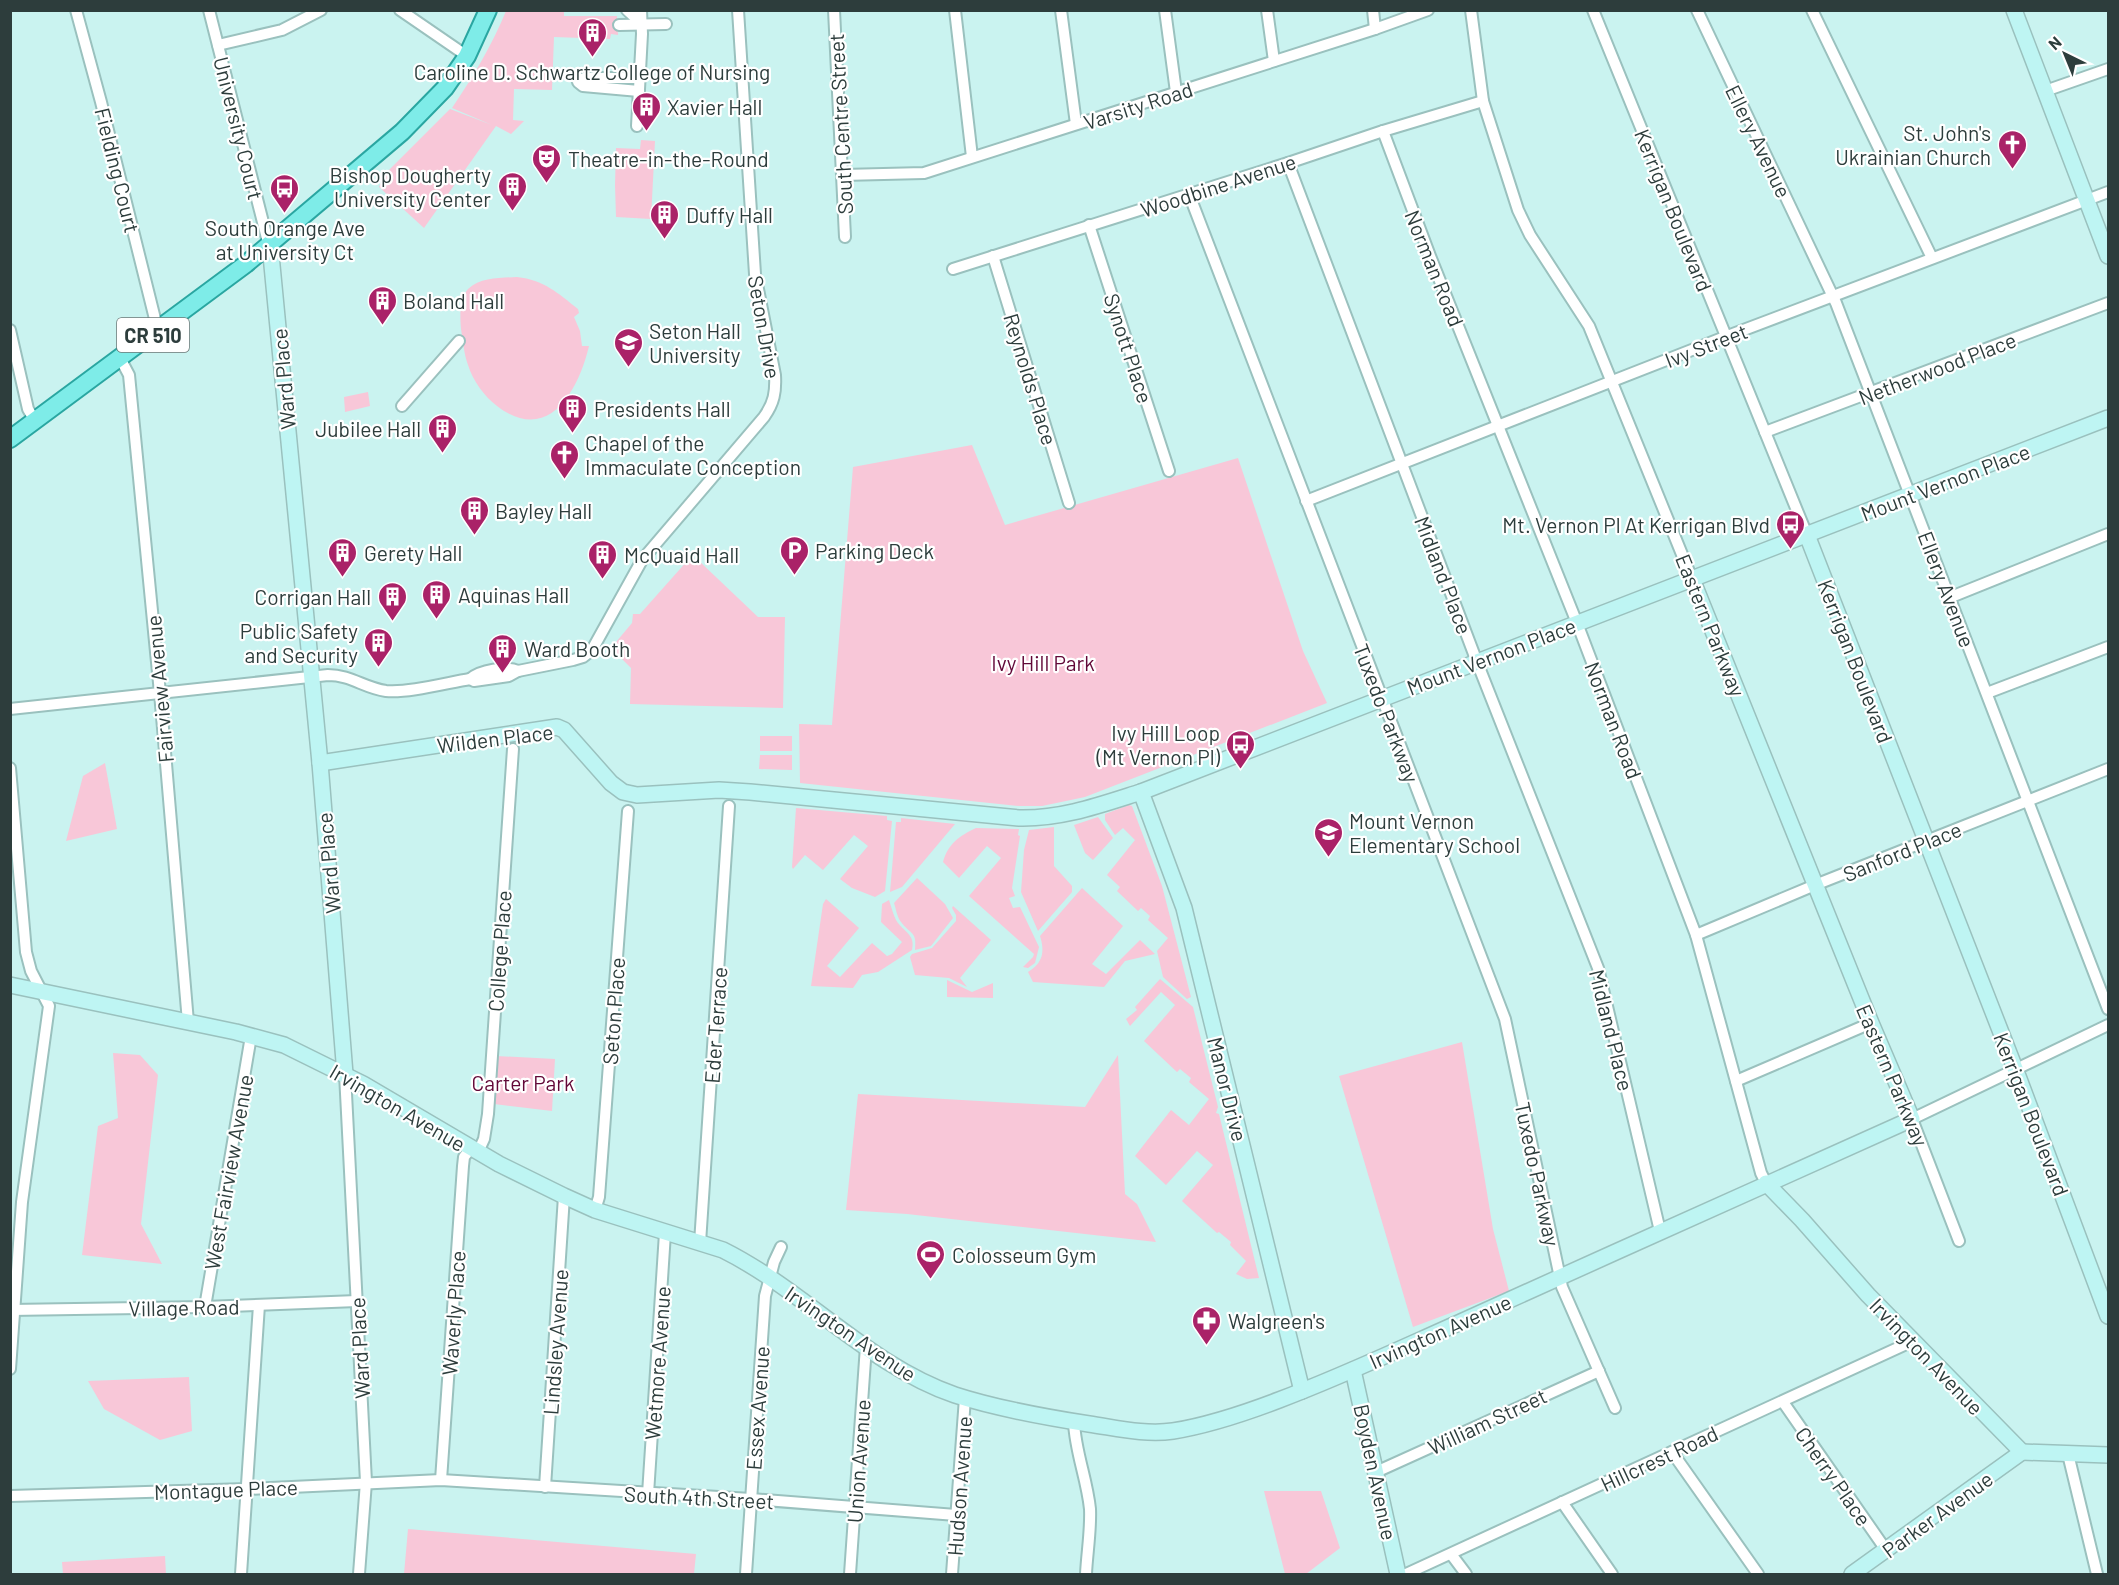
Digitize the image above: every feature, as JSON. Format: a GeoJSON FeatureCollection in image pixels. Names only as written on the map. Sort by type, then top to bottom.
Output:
{"type":"FeatureCollection","features":[{"type":"Feature","properties":{"kind":"main road","name":"CR 510"},"geometry":{"type":"LineString","coordinates":[[10,439],[158,331],[269,246],[402,132],[445,88],[466,56],[488,10]]}},
{"type":"Feature","properties":{"kind":"street","name":"Fielding Court"},"geometry":{"type":"LineString","coordinates":[[76,10],[158,331]]}},
{"type":"Feature","properties":{"kind":"street","name":"University Court"},"geometry":{"type":"LineString","coordinates":[[209,10],[269,246]]}},
{"type":"Feature","properties":{"kind":"street"},"geometry":{"type":"LineString","coordinates":[[218,45],[282,30],[321,10]]}},
{"type":"Feature","properties":{"kind":"street"},"geometry":{"type":"LineString","coordinates":[[400,10],[466,56]]}},
{"type":"Feature","properties":{"kind":"street"},"geometry":{"type":"LineString","coordinates":[[627,10],[642,24]]}},
{"type":"Feature","properties":{"kind":"street"},"geometry":{"type":"LineString","coordinates":[[637,126],[641,10]]}},
{"type":"Feature","properties":{"kind":"street","name":"Seton Drive"},"geometry":{"type":"LineString","coordinates":[[10,709],[339,675],[376,689],[396,691],[470,679],[474,681],[509,676],[518,671],[583,657],[592,650],[642,560],[764,417],[775,396],[774,375],[755,274],[738,10]]}},
{"type":"Feature","properties":{"kind":"street","name":"South Centre Street"},"geometry":{"type":"LineString","coordinates":[[834,10],[845,237]]}},
{"type":"Feature","properties":{"kind":"street"},"geometry":{"type":"LineString","coordinates":[[955,10],[972,157]]}},
{"type":"Feature","properties":{"kind":"street"},"geometry":{"type":"LineString","coordinates":[[1060,10],[1076,124]]}},
{"type":"Feature","properties":{"kind":"street"},"geometry":{"type":"LineString","coordinates":[[1165,10],[1176,92]]}},
{"type":"Feature","properties":{"kind":"street"},"geometry":{"type":"LineString","coordinates":[[1267,10],[1274,61]]}},
{"type":"Feature","properties":{"kind":"street"},"geometry":{"type":"LineString","coordinates":[[1373,10],[1375,29]]}},
{"type":"Feature","properties":{"kind":"street","name":"Varsity Road"},"geometry":{"type":"LineString","coordinates":[[843,175],[924,172],[1375,29],[1428,10]]}},
{"type":"Feature","properties":{"kind":"street","name":"Eastern Parkway"},"geometry":{"type":"LineString","coordinates":[[1471,10],[1483,101],[1518,210],[1530,235],[1589,326],[1912,1119],[1959,1241]]}},
{"type":"Feature","properties":{"kind":"street","name":"Kerrigan Boulevard"},"geometry":{"type":"LineString","coordinates":[[1593,10],[1808,535],[2109,1316]]}},
{"type":"Feature","properties":{"kind":"street","name":"Ellery Avenue"},"geometry":{"type":"LineString","coordinates":[[1697,10],[1833,296],[2109,1009]]}},
{"type":"Feature","properties":{"kind":"street"},"geometry":{"type":"LineString","coordinates":[[1812,10],[1932,258]]}},
{"type":"Feature","properties":{"kind":"street"},"geometry":{"type":"LineString","coordinates":[[2014,10],[2109,256]]}},
{"type":"Feature","properties":{"kind":"street"},"geometry":{"type":"LineString","coordinates":[[619,25],[666,24]]}},
{"type":"Feature","properties":{"kind":"street"},"geometry":{"type":"LineString","coordinates":[[2045,91],[2109,69]]}},
{"type":"Feature","properties":{"kind":"street"},"geometry":{"type":"LineString","coordinates":[[639,91],[583,86],[578,82],[584,78],[640,78]]}},
{"type":"Feature","properties":{"kind":"street","name":"Woodbine Avenue"},"geometry":{"type":"LineString","coordinates":[[953,269],[1288,163],[1383,130],[1483,101]]}},
{"type":"Feature","properties":{"kind":"street","name":"Norman Road"},"geometry":{"type":"LineString","coordinates":[[1383,130],[1425,245],[1577,623],[1695,935],[1761,1173],[1766,1183]]}},
{"type":"Feature","properties":{"kind":"street","name":"Midland Place"},"geometry":{"type":"LineString","coordinates":[[1288,163],[1478,662],[1598,968],[1660,1231]]}},
{"type":"Feature","properties":{"kind":"street","name":"Ivy Street"},"geometry":{"type":"LineString","coordinates":[[1306,501],[1725,337],[2109,192]]}},
{"type":"Feature","properties":{"kind":"street","name":"Tuxedo Parkway"},"geometry":{"type":"LineString","coordinates":[[1189,194],[1505,1019],[1564,1294],[1615,1408]]}},
{"type":"Feature","properties":{"kind":"street","name":"Synott Place"},"geometry":{"type":"LineString","coordinates":[[1089,225],[1169,471]]}},
{"type":"Feature","properties":{"kind":"street","name":"Ward Place"},"geometry":{"type":"LineString","coordinates":[[269,246],[272,255],[320,763],[345,1074],[366,1482],[359,1575]]}},
{"type":"Feature","properties":{"kind":"street","name":"Reynolds Place"},"geometry":{"type":"LineString","coordinates":[[993,256],[1069,503]]}},
{"type":"Feature","properties":{"kind":"street","name":"Netherwood Place"},"geometry":{"type":"LineString","coordinates":[[1765,432],[2109,303]]}},
{"type":"Feature","properties":{"kind":"street"},"geometry":{"type":"LineString","coordinates":[[10,330],[28,409],[35,421]]}},
{"type":"Feature","properties":{"kind":"street"},"geometry":{"type":"LineString","coordinates":[[402,406],[459,341]]}},
{"type":"Feature","properties":{"kind":"street","name":"Fairview Avenue"},"geometry":{"type":"LineString","coordinates":[[120,358],[129,375],[160,693],[188,1022]]}},
{"type":"Feature","properties":{"kind":"street","name":"Mount Vernon Place"},"geometry":{"type":"LineString","coordinates":[[859,803],[1038,818],[1071,814],[1141,792],[2109,418]]}},
{"type":"Feature","properties":{"kind":"street"},"geometry":{"type":"LineString","coordinates":[[1950,597],[2109,534]]}},
{"type":"Feature","properties":{"kind":"street"},"geometry":{"type":"LineString","coordinates":[[1987,693],[2109,647]]}},
{"type":"Feature","properties":{"kind":"street","name":"Wilden Place"},"geometry":{"type":"LineString","coordinates":[[320,763],[557,727],[564,730],[611,783],[623,792],[637,795],[719,790],[859,803]]}},
{"type":"Feature","properties":{"kind":"street","name":"College Place"},"geometry":{"type":"LineString","coordinates":[[475,1150],[484,1138],[488,1114],[513,749]]}},
{"type":"Feature","properties":{"kind":"street"},"geometry":{"type":"LineString","coordinates":[[10,768],[26,952],[31,971],[49,1006],[22,1202],[12,1310],[10,1369]]}},
{"type":"Feature","properties":{"kind":"street","name":"Sanford Place"},"geometry":{"type":"LineString","coordinates":[[1695,935],[1815,885],[2109,770]]}},
{"type":"Feature","properties":{"kind":"street","name":"Manor Drive"},"geometry":{"type":"LineString","coordinates":[[1141,792],[1184,908],[1302,1391]]}},
{"type":"Feature","properties":{"kind":"street","name":"Eder Terrace"},"geometry":{"type":"LineString","coordinates":[[700,1243],[729,806]]}},
{"type":"Feature","properties":{"kind":"street","name":"Seton Place"},"geometry":{"type":"LineString","coordinates":[[595,1210],[599,1197],[628,811]]}},
{"type":"Feature","properties":{"kind":"street","name":"Irvington Avenue"},"geometry":{"type":"LineString","coordinates":[[10,985],[188,1022],[284,1045],[345,1074],[522,1177],[564,1197],[595,1210],[700,1243],[739,1258],[866,1347],[922,1382],[965,1398],[1012,1410],[1142,1432],[1171,1431],[1233,1416],[1302,1391],[1766,1183],[1913,1341],[2022,1452]]}},
{"type":"Feature","properties":{"kind":"street"},"geometry":{"type":"LineString","coordinates":[[1736,1081],[1871,1023]]}},
{"type":"Feature","properties":{"kind":"street"},"geometry":{"type":"LineString","coordinates":[[1766,1183],[1912,1119],[2109,1025]]}},
{"type":"Feature","properties":{"kind":"street","name":"West Fairview Avenue"},"geometry":{"type":"LineString","coordinates":[[205,1307],[251,1036]]}},
{"type":"Feature","properties":{"kind":"street","name":"Waverly Place"},"geometry":{"type":"LineString","coordinates":[[441,1480],[463,1166],[464,1157],[475,1150]]}},
{"type":"Feature","properties":{"kind":"street","name":"Lindsley Avenue"},"geometry":{"type":"LineString","coordinates":[[545,1487],[564,1197]]}},
{"type":"Feature","properties":{"kind":"street","name":"Wetmore Avenue"},"geometry":{"type":"LineString","coordinates":[[648,1494],[665,1233]]}},
{"type":"Feature","properties":{"kind":"street","name":"Irvington Avenue"},"geometry":{"type":"LineString","coordinates":[[769,1278],[781,1247]]}},
{"type":"Feature","properties":{"kind":"street","name":"Essex Avenue"},"geometry":{"type":"LineString","coordinates":[[746,1575],[765,1296],[769,1278]]}},
{"type":"Feature","properties":{"kind":"street","name":"Village Road"},"geometry":{"type":"LineString","coordinates":[[12,1310],[205,1307],[357,1301]]}},
{"type":"Feature","properties":{"kind":"street"},"geometry":{"type":"LineString","coordinates":[[242,1575],[259,1305]]}},
{"type":"Feature","properties":{"kind":"street","name":"Hillcrest Road"},"geometry":{"type":"LineString","coordinates":[[1406,1575],[1913,1341]]}},
{"type":"Feature","properties":{"kind":"street","name":"Union Avenue"},"geometry":{"type":"LineString","coordinates":[[850,1575],[866,1347]]}},
{"type":"Feature","properties":{"kind":"street","name":"Boyden Avenue"},"geometry":{"type":"LineString","coordinates":[[1353,1370],[1398,1575]]}},
{"type":"Feature","properties":{"kind":"street","name":"William Street"},"geometry":{"type":"LineString","coordinates":[[1376,1472],[1599,1371]]}},
{"type":"Feature","properties":{"kind":"street","name":"Hudson Avenue"},"geometry":{"type":"LineString","coordinates":[[952,1575],[965,1398]]}},
{"type":"Feature","properties":{"kind":"street","name":"Cherry Place"},"geometry":{"type":"LineString","coordinates":[[1783,1401],[1886,1550]]}},
{"type":"Feature","properties":{"kind":"street"},"geometry":{"type":"LineString","coordinates":[[1074,1422],[1075,1442],[1086,1478],[1090,1511],[1086,1575]]}},
{"type":"Feature","properties":{"kind":"street"},"geometry":{"type":"LineString","coordinates":[[1672,1452],[1758,1575]]}},
{"type":"Feature","properties":{"kind":"street"},"geometry":{"type":"LineString","coordinates":[[2022,1452],[2109,1455]]}},
{"type":"Feature","properties":{"kind":"street","name":"Parker Avenue"},"geometry":{"type":"LineString","coordinates":[[1851,1575],[2022,1452]]}},
{"type":"Feature","properties":{"kind":"street"},"geometry":{"type":"LineString","coordinates":[[2068,1454],[2097,1575]]}},
{"type":"Feature","properties":{"kind":"street","name":"Montague Place"},"geometry":{"type":"LineString","coordinates":[[10,1496],[441,1480]]}},
{"type":"Feature","properties":{"kind":"street","name":"South 4th Street"},"geometry":{"type":"LineString","coordinates":[[441,1480],[751,1499],[855,1509],[956,1515]]}},
{"type":"Feature","properties":{"kind":"street"},"geometry":{"type":"LineString","coordinates":[[1562,1503],[1612,1575]]}},
{"type":"Feature","properties":{"kind":"street"},"geometry":{"type":"LineString","coordinates":[[1451,1554],[1466,1575]]}},
{"type":"Feature","properties":{"kind":"green space"},"geometry":{"type":"Polygon","coordinates":[[[564,10],[564,16],[617,16],[618,35],[611,34],[610,39],[554,37],[552,90],[514,89],[513,120],[524,121],[511,134],[496,126],[424,228],[379,187],[385,174],[450,109],[492,125],[452,108],[482,61],[506,11],[564,10]]]}},
{"type":"Feature","properties":{"kind":"green space"},"geometry":{"type":"Polygon","coordinates":[[[641,140],[655,141],[651,219],[616,217],[616,148],[640,149],[641,140]]]}},
{"type":"Feature","properties":{"kind":"green space"},"geometry":{"type":"Polygon","coordinates":[[[517,277],[543,284],[578,309],[579,313],[574,317],[580,331],[582,346],[589,346],[569,395],[558,408],[546,416],[531,420],[515,417],[497,406],[483,393],[468,365],[461,329],[460,314],[468,289],[485,280],[517,277]]]}},
{"type":"Feature","properties":{"kind":"green space"},"geometry":{"type":"Polygon","coordinates":[[[368,392],[370,406],[345,412],[344,397],[368,392]]]}},
{"type":"Feature","properties":{"kind":"green space","name":"Ivy Hill Park"},"geometry":{"type":"Polygon","coordinates":[[[972,445],[1005,525],[1238,458],[1303,651],[1327,703],[1085,797],[1042,806],[1019,806],[800,783],[799,724],[832,725],[853,467],[972,445]]]}},
{"type":"Feature","properties":{"kind":"green space"},"geometry":{"type":"Polygon","coordinates":[[[697,559],[758,617],[785,617],[783,708],[630,704],[631,668],[611,648],[632,623],[633,614],[640,614],[688,560],[697,559]]]}},
{"type":"Feature","properties":{"kind":"green space"},"geometry":{"type":"Polygon","coordinates":[[[760,736],[792,736],[792,751],[760,751],[760,736]]]}},
{"type":"Feature","properties":{"kind":"green space"},"geometry":{"type":"Polygon","coordinates":[[[760,755],[792,755],[792,770],[759,769],[760,755]]]}},
{"type":"Feature","properties":{"kind":"green space"},"geometry":{"type":"Polygon","coordinates":[[[105,763],[117,829],[66,841],[83,776],[105,763]]]}},
{"type":"Feature","properties":{"kind":"green space"},"geometry":{"type":"Polygon","coordinates":[[[1129,805],[1132,806],[1162,886],[1191,997],[1187,999],[1163,977],[1157,951],[1168,938],[1148,920],[1150,916],[1141,908],[1138,911],[1117,891],[1120,887],[1107,875],[1135,840],[1123,828],[1115,835],[1105,820],[1105,814],[1129,805]]]}},
{"type":"Feature","properties":{"kind":"green space"},"geometry":{"type":"Polygon","coordinates":[[[796,808],[887,816],[887,820],[892,821],[885,891],[875,897],[852,888],[840,879],[868,846],[854,835],[823,870],[805,855],[793,869],[796,808]]]}},
{"type":"Feature","properties":{"kind":"green space"},"geometry":{"type":"Polygon","coordinates":[[[1098,817],[1113,838],[1093,860],[1085,853],[1074,825],[1098,817]]]}},
{"type":"Feature","properties":{"kind":"green space"},"geometry":{"type":"Polygon","coordinates":[[[901,818],[955,824],[902,887],[890,892],[896,822],[901,822],[901,818]]]}},
{"type":"Feature","properties":{"kind":"green space"},"geometry":{"type":"Polygon","coordinates":[[[1054,827],[1054,866],[1072,886],[1072,892],[1038,931],[1021,892],[1024,850],[1029,830],[1054,827]]]}},
{"type":"Feature","properties":{"kind":"green space"},"geometry":{"type":"Polygon","coordinates":[[[976,828],[1019,829],[1018,835],[1020,836],[1012,888],[1015,896],[1009,898],[1013,908],[1020,907],[1039,947],[1035,963],[1028,968],[1023,967],[1034,954],[969,896],[1001,858],[987,846],[959,878],[943,862],[955,841],[976,828]]]}},
{"type":"Feature","properties":{"kind":"green space"},"geometry":{"type":"Polygon","coordinates":[[[917,878],[945,904],[953,918],[931,946],[915,950],[914,936],[900,920],[894,903],[917,878]]]}},
{"type":"Feature","properties":{"kind":"green space"},"geometry":{"type":"Polygon","coordinates":[[[1082,888],[1123,926],[1092,964],[1106,974],[1140,940],[1155,954],[1125,961],[1104,987],[1033,982],[1028,972],[1037,965],[1042,957],[1040,936],[1082,888]]]}},
{"type":"Feature","properties":{"kind":"green space"},"geometry":{"type":"Polygon","coordinates":[[[826,899],[859,928],[827,966],[840,977],[872,943],[887,956],[892,954],[902,942],[881,922],[882,904],[889,900],[896,920],[911,937],[912,950],[878,972],[862,975],[853,988],[811,986],[823,904],[826,899]]]}},
{"type":"Feature","properties":{"kind":"green space"},"geometry":{"type":"Polygon","coordinates":[[[953,906],[991,940],[960,978],[967,987],[949,978],[915,975],[910,957],[912,954],[932,948],[956,921],[953,906]]]}},
{"type":"Feature","properties":{"kind":"green space"},"geometry":{"type":"Polygon","coordinates":[[[1160,979],[1193,1007],[1218,1107],[1216,1113],[1219,1114],[1259,1278],[1247,1279],[1236,1274],[1246,1261],[1230,1245],[1231,1242],[1219,1232],[1217,1233],[1182,1201],[1213,1165],[1197,1151],[1166,1185],[1135,1156],[1171,1110],[1189,1125],[1209,1099],[1189,1082],[1191,1078],[1180,1069],[1177,1072],[1144,1041],[1175,1005],[1161,992],[1130,1026],[1126,1019],[1137,1010],[1135,1007],[1160,979]]]}},
{"type":"Feature","properties":{"kind":"green space"},"geometry":{"type":"Polygon","coordinates":[[[947,980],[972,992],[993,983],[993,998],[947,997],[947,980]]]}},
{"type":"Feature","properties":{"kind":"green space"},"geometry":{"type":"Polygon","coordinates":[[[1462,1042],[1493,1229],[1509,1291],[1413,1327],[1339,1076],[1462,1042]]]}},
{"type":"Feature","properties":{"kind":"green space"},"geometry":{"type":"Polygon","coordinates":[[[113,1053],[140,1055],[158,1075],[141,1224],[162,1264],[82,1255],[98,1126],[118,1118],[113,1053]]]}},
{"type":"Feature","properties":{"kind":"green space"},"geometry":{"type":"Polygon","coordinates":[[[1118,1055],[1125,1194],[1137,1204],[1156,1242],[907,1214],[846,1210],[858,1094],[1085,1107],[1118,1055]]]}},
{"type":"Feature","properties":{"kind":"green space","name":"Carter Park"},"geometry":{"type":"Polygon","coordinates":[[[496,1056],[555,1059],[552,1111],[494,1104],[496,1056]]]}},
{"type":"Feature","properties":{"kind":"green space"},"geometry":{"type":"Polygon","coordinates":[[[189,1377],[192,1431],[160,1440],[104,1409],[88,1381],[189,1377]]]}},
{"type":"Feature","properties":{"kind":"green space"},"geometry":{"type":"Polygon","coordinates":[[[1264,1491],[1321,1491],[1340,1548],[1306,1574],[1285,1574],[1264,1491]]]}},
{"type":"Feature","properties":{"kind":"green space"},"geometry":{"type":"Polygon","coordinates":[[[408,1529],[696,1554],[694,1574],[404,1574],[408,1529]]]}},
{"type":"Feature","properties":{"kind":"green space"},"geometry":{"type":"Polygon","coordinates":[[[165,1556],[166,1574],[63,1574],[62,1562],[165,1556]]]}},
{"type":"Feature","properties":{"kind":"place","name":"Caroline D. Schwartz College of Nursing"},"geometry":{"type":"Point","coordinates":[592,58]}},
{"type":"Feature","properties":{"kind":"place","name":"Xavier Hall"},"geometry":{"type":"Point","coordinates":[646,132]}},
{"type":"Feature","properties":{"kind":"place","name":"St. John's Ukrainian Church"},"geometry":{"type":"Point","coordinates":[2012,170]}},
{"type":"Feature","properties":{"kind":"place","name":"Theatre-in-the-Round"},"geometry":{"type":"Point","coordinates":[547,184]}},
{"type":"Feature","properties":{"kind":"place","name":"Bishop Dougherty University Center"},"geometry":{"type":"Point","coordinates":[512,212]}},
{"type":"Feature","properties":{"kind":"place","name":"South Orange Ave at University Ct"},"geometry":{"type":"Point","coordinates":[285,214]}},
{"type":"Feature","properties":{"kind":"place","name":"Duffy Hall"},"geometry":{"type":"Point","coordinates":[665,240]}},
{"type":"Feature","properties":{"kind":"place","name":"Boland Hall"},"geometry":{"type":"Point","coordinates":[382,326]}},
{"type":"Feature","properties":{"kind":"place","name":"Seton Hall University"},"geometry":{"type":"Point","coordinates":[628,368]}},
{"type":"Feature","properties":{"kind":"place","name":"Presidents Hall"},"geometry":{"type":"Point","coordinates":[573,434]}},
{"type":"Feature","properties":{"kind":"place","name":"Jubilee Hall"},"geometry":{"type":"Point","coordinates":[442,454]}},
{"type":"Feature","properties":{"kind":"place","name":"Chapel of the Immaculate Conception"},"geometry":{"type":"Point","coordinates":[564,480]}},
{"type":"Feature","properties":{"kind":"place","name":"Bayley Hall"},"geometry":{"type":"Point","coordinates":[474,536]}},
{"type":"Feature","properties":{"kind":"place","name":"Mt. Vernon Pl At Kerrigan Blvd"},"geometry":{"type":"Point","coordinates":[1791,550]}},
{"type":"Feature","properties":{"kind":"place","name":"Parking Deck"},"geometry":{"type":"Point","coordinates":[794,576]}},
{"type":"Feature","properties":{"kind":"place","name":"Gerety Hall"},"geometry":{"type":"Point","coordinates":[343,578]}},
{"type":"Feature","properties":{"kind":"place","name":"McQuaid Hall"},"geometry":{"type":"Point","coordinates":[603,580]}},
{"type":"Feature","properties":{"kind":"place","name":"Aquinas Hall"},"geometry":{"type":"Point","coordinates":[437,620]}},
{"type":"Feature","properties":{"kind":"place","name":"Corrigan Hall"},"geometry":{"type":"Point","coordinates":[392,622]}},
{"type":"Feature","properties":{"kind":"place","name":"Public Safety and Security"},"geometry":{"type":"Point","coordinates":[379,668]}},
{"type":"Feature","properties":{"kind":"place","name":"Ward Booth"},"geometry":{"type":"Point","coordinates":[503,674]}},
{"type":"Feature","properties":{"kind":"place","name":"Ivy Hill Loop (Mt Vernon Pl)"},"geometry":{"type":"Point","coordinates":[1241,770]}},
{"type":"Feature","properties":{"kind":"place","name":"Mount Vernon Elementary School"},"geometry":{"type":"Point","coordinates":[1328,858]}},
{"type":"Feature","properties":{"kind":"place","name":"Colosseum Gym"},"geometry":{"type":"Point","coordinates":[931,1280]}},
{"type":"Feature","properties":{"kind":"place","name":"Walgreen's"},"geometry":{"type":"Point","coordinates":[1207,1346]}}]}
